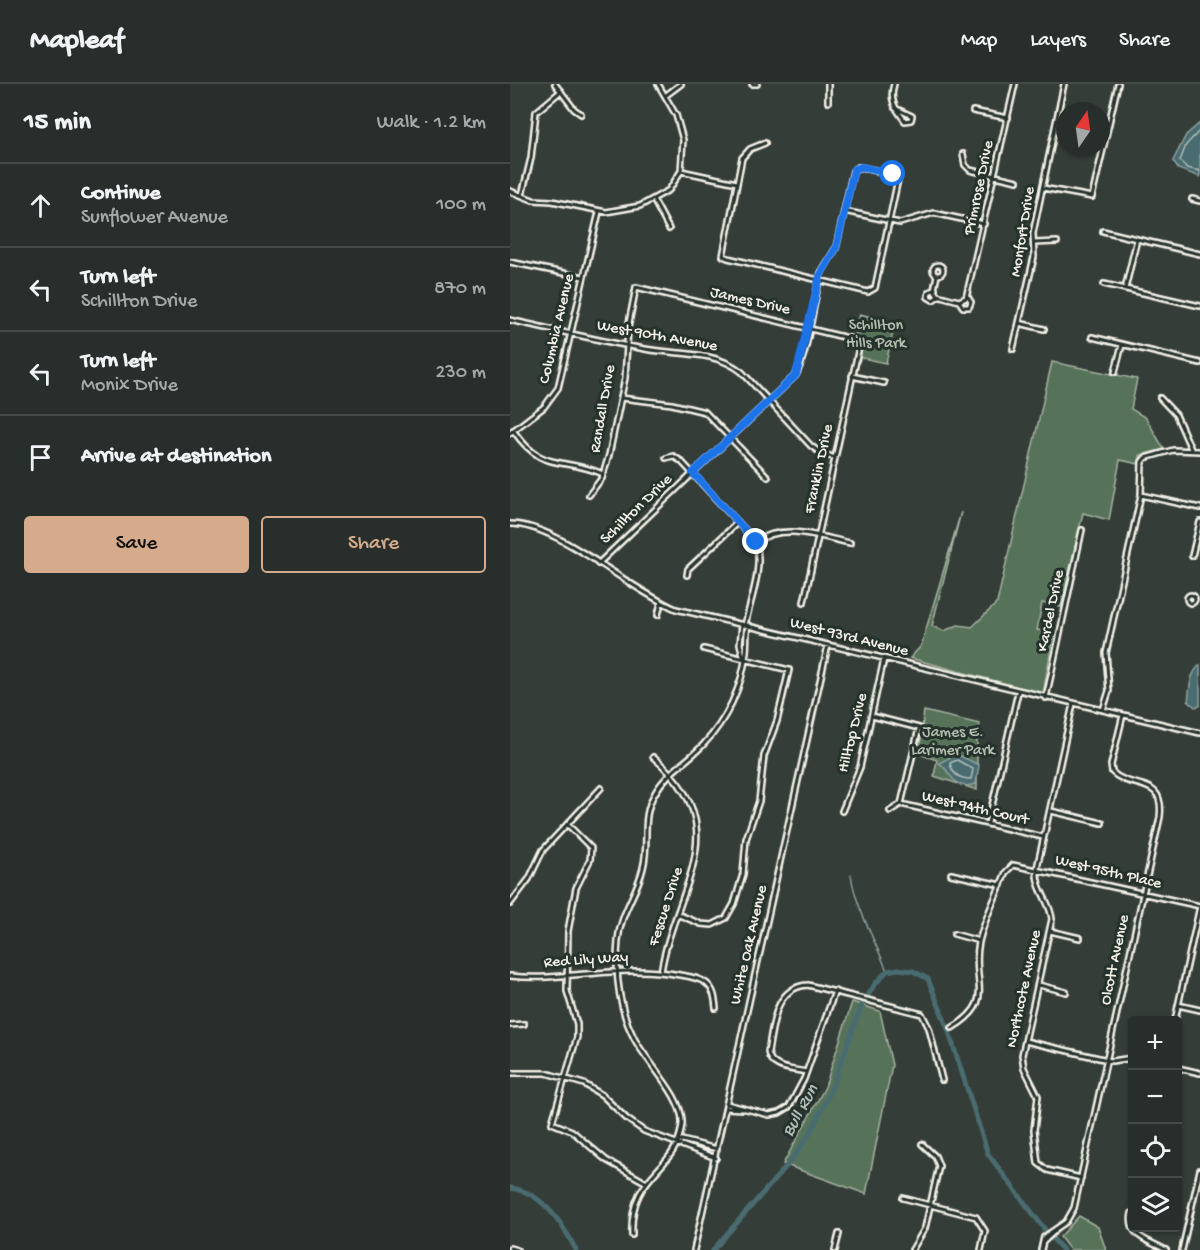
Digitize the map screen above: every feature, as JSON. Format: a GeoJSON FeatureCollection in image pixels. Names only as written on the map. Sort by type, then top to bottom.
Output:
{"type":"FeatureCollection","features":[{"type":"Feature","properties":{"kind":"street"},"geometry":{"type":"LineString","coordinates":[[555,84],[574,109],[581,114]]}},
{"type":"Feature","properties":{"kind":"street"},"geometry":{"type":"LineString","coordinates":[[510,191],[533,200],[552,201],[599,212],[627,209],[653,199],[671,188],[681,171],[682,136],[676,115],[658,84]]}},
{"type":"Feature","properties":{"kind":"street"},"geometry":{"type":"LineString","coordinates":[[665,96],[681,84]]}},
{"type":"Feature","properties":{"kind":"street"},"geometry":{"type":"LineString","coordinates":[[828,84],[828,102]]}},
{"type":"Feature","properties":{"kind":"street"},"geometry":{"type":"LineString","coordinates":[[894,84],[892,93],[895,108],[905,121],[912,120],[912,116],[895,108]]}},
{"type":"Feature","properties":{"kind":"street","name":"Primrose Drive"},"geometry":{"type":"LineString","coordinates":[[968,296],[1015,84]]}},
{"type":"Feature","properties":{"kind":"street","name":"Monfort Drive"},"geometry":{"type":"LineString","coordinates":[[1013,349],[1034,258],[1033,233],[1064,84]]}},
{"type":"Feature","properties":{"kind":"street"},"geometry":{"type":"LineString","coordinates":[[1042,188],[1092,197],[1118,84]]}},
{"type":"Feature","properties":{"kind":"street"},"geometry":{"type":"LineString","coordinates":[[522,195],[531,160],[536,112],[561,91]]}},
{"type":"Feature","properties":{"kind":"street"},"geometry":{"type":"LineString","coordinates":[[973,111],[1008,118]]}},
{"type":"Feature","properties":{"kind":"street"},"geometry":{"type":"LineString","coordinates":[[765,143],[745,153],[723,256],[873,291],[890,220]]}},
{"type":"Feature","properties":{"kind":"street"},"geometry":{"type":"LineString","coordinates":[[963,154],[968,169],[1017,181]]}},
{"type":"Feature","properties":{"kind":"street","name":"Schillton Drive"},"geometry":{"type":"LineString","coordinates":[[598,564],[796,375],[819,280],[823,267],[836,248],[856,168],[897,177],[890,220]]}},
{"type":"Feature","properties":{"kind":"street"},"geometry":{"type":"LineString","coordinates":[[681,171],[737,183]]}},
{"type":"Feature","properties":{"kind":"street"},"geometry":{"type":"LineString","coordinates":[[653,199],[669,229]]}},
{"type":"Feature","properties":{"kind":"street"},"geometry":{"type":"LineString","coordinates":[[1192,199],[1200,201]]}},
{"type":"Feature","properties":{"kind":"street"},"geometry":{"type":"LineString","coordinates":[[844,211],[907,222],[934,213],[984,224]]}},
{"type":"Feature","properties":{"kind":"street","name":"Columbia Avenue"},"geometry":{"type":"LineString","coordinates":[[512,431],[540,411],[556,392],[572,333],[599,212]]}},
{"type":"Feature","properties":{"kind":"street"},"geometry":{"type":"LineString","coordinates":[[1103,231],[1200,254]]}},
{"type":"Feature","properties":{"kind":"street"},"geometry":{"type":"LineString","coordinates":[[1125,289],[1137,239]]}},
{"type":"Feature","properties":{"kind":"street"},"geometry":{"type":"LineString","coordinates":[[1034,243],[1057,242]]}},
{"type":"Feature","properties":{"kind":"street"},"geometry":{"type":"LineString","coordinates":[[510,262],[583,277]]}},
{"type":"Feature","properties":{"kind":"street"},"geometry":{"type":"LineString","coordinates":[[937,275],[934,289],[939,296],[959,301],[963,307],[969,307],[971,302],[968,296],[959,301]]}},
{"type":"Feature","properties":{"kind":"street"},"geometry":{"type":"LineString","coordinates":[[1104,284],[1200,306]]}},
{"type":"Feature","properties":{"kind":"street","name":"James Drive"},"geometry":{"type":"LineString","coordinates":[[636,287],[858,341]]}},
{"type":"Feature","properties":{"kind":"street","name":"Randall Drive"},"geometry":{"type":"LineString","coordinates":[[588,495],[603,474],[621,399],[626,375],[626,345],[636,287]]}},
{"type":"Feature","properties":{"kind":"street"},"geometry":{"type":"LineString","coordinates":[[934,289],[928,292],[929,298],[934,300],[939,296]]}},
{"type":"Feature","properties":{"kind":"street","name":"West 90th Avenue"},"geometry":{"type":"LineString","coordinates":[[510,320],[626,345],[680,351],[728,363],[740,370],[816,450],[835,458]]}},
{"type":"Feature","properties":{"kind":"street"},"geometry":{"type":"LineString","coordinates":[[1019,323],[1044,329]]}},
{"type":"Feature","properties":{"kind":"street"},"geometry":{"type":"LineString","coordinates":[[1092,337],[1200,363]]}},
{"type":"Feature","properties":{"kind":"street","name":"Franklin Drive"},"geometry":{"type":"LineString","coordinates":[[804,602],[858,341]]}},
{"type":"Feature","properties":{"kind":"street"},"geometry":{"type":"LineString","coordinates":[[1115,372],[1122,345]]}},
{"type":"Feature","properties":{"kind":"street"},"geometry":{"type":"LineString","coordinates":[[852,376],[884,383]]}},
{"type":"Feature","properties":{"kind":"street"},"geometry":{"type":"LineString","coordinates":[[1160,398],[1176,415],[1191,449]]}},
{"type":"Feature","properties":{"kind":"street"},"geometry":{"type":"LineString","coordinates":[[621,399],[698,409],[712,417],[768,477]]}},
{"type":"Feature","properties":{"kind":"street"},"geometry":{"type":"LineString","coordinates":[[512,431],[529,452],[540,458],[603,474]]}},
{"type":"Feature","properties":{"kind":"street"},"geometry":{"type":"LineString","coordinates":[[1103,710],[1109,691],[1106,654],[1141,495],[1142,462],[1145,458],[1173,450],[1200,451]]}},
{"type":"Feature","properties":{"kind":"street"},"geometry":{"type":"LineString","coordinates":[[632,1235],[633,1209],[645,1182],[670,1157],[682,1124],[680,1110],[632,1035],[620,996],[617,970],[621,923],[644,864],[647,811],[658,787],[705,744],[720,724],[737,691],[744,659],[740,644],[758,569],[759,555],[756,542],[693,473],[673,456],[666,458]]}},
{"type":"Feature","properties":{"kind":"street"},"geometry":{"type":"LineString","coordinates":[[1141,495],[1200,508]]}},
{"type":"Feature","properties":{"kind":"street"},"geometry":{"type":"LineString","coordinates":[[687,574],[688,569],[738,522]]}},
{"type":"Feature","properties":{"kind":"street"},"geometry":{"type":"LineString","coordinates":[[1192,556],[1200,522]]}},
{"type":"Feature","properties":{"kind":"street","name":"West 93rd Avenue"},"geometry":{"type":"LineString","coordinates":[[510,524],[527,524],[547,531],[661,603],[1018,692],[1200,733]]}},
{"type":"Feature","properties":{"kind":"street","name":"Kardel Drive"},"geometry":{"type":"LineString","coordinates":[[1046,698],[1082,530]]}},
{"type":"Feature","properties":{"kind":"street"},"geometry":{"type":"LineString","coordinates":[[756,542],[771,534],[787,531],[850,543]]}},
{"type":"Feature","properties":{"kind":"street"},"geometry":{"type":"LineString","coordinates":[[1195,600],[1200,602]]}},
{"type":"Feature","properties":{"kind":"street"},"geometry":{"type":"LineString","coordinates":[[658,615],[661,603]]}},
{"type":"Feature","properties":{"kind":"street","name":"White Oak Avenue"},"geometry":{"type":"LineString","coordinates":[[694,1250],[828,645]]}},
{"type":"Feature","properties":{"kind":"street"},"geometry":{"type":"LineString","coordinates":[[677,914],[703,925],[719,923],[729,915],[741,885],[746,839],[761,790],[764,756],[777,721],[789,670],[704,649]]}},
{"type":"Feature","properties":{"kind":"street","name":"Hilltop Drive"},"geometry":{"type":"LineString","coordinates":[[842,811],[860,767],[884,659]]}},
{"type":"Feature","properties":{"kind":"street"},"geometry":{"type":"LineString","coordinates":[[988,823],[1018,692]]}},
{"type":"Feature","properties":{"kind":"street","name":"Northcote Avenue"},"geometry":{"type":"LineString","coordinates":[[1073,704],[1037,868],[1036,880],[1051,912],[1050,931],[1025,1041],[1023,1063],[1039,1099],[1034,1132],[1037,1161],[1045,1170],[1081,1178]]}},
{"type":"Feature","properties":{"kind":"street","name":"Olcott Avenue"},"geometry":{"type":"LineString","coordinates":[[1041,1250],[1048,1233],[1054,1231],[1072,1214],[1161,810],[1159,798],[1151,788],[1112,772],[1111,765],[1123,715]]}},
{"type":"Feature","properties":{"kind":"street"},"geometry":{"type":"LineString","coordinates":[[872,716],[919,728],[902,804],[890,811]]}},
{"type":"Feature","properties":{"kind":"street","name":"Fescue Drive"},"geometry":{"type":"LineString","coordinates":[[654,757],[690,798],[696,829],[694,866],[666,940],[661,972]]}},
{"type":"Feature","properties":{"kind":"street"},"geometry":{"type":"LineString","coordinates":[[510,904],[529,879],[543,850],[601,788]]}},
{"type":"Feature","properties":{"kind":"street","name":"West 94th Court"},"geometry":{"type":"LineString","coordinates":[[902,804],[1043,837]]}},
{"type":"Feature","properties":{"kind":"street"},"geometry":{"type":"LineString","coordinates":[[1051,811],[1102,823]]}},
{"type":"Feature","properties":{"kind":"street"},"geometry":{"type":"LineString","coordinates":[[567,824],[588,843],[591,854],[576,888],[567,931],[568,996],[578,1035],[552,1123],[572,1131],[606,1160],[645,1182]]}},
{"type":"Feature","properties":{"kind":"street","name":"West 95th Place"},"geometry":{"type":"LineString","coordinates":[[1001,885],[1012,866],[1018,864],[1200,906]]}},
{"type":"Feature","properties":{"kind":"street"},"geometry":{"type":"LineString","coordinates":[[951,874],[1001,885],[979,941],[978,1005],[969,1018],[952,1028]]}},
{"type":"Feature","properties":{"kind":"street"},"geometry":{"type":"LineString","coordinates":[[1176,1016],[1200,906]]}},
{"type":"Feature","properties":{"kind":"street"},"geometry":{"type":"LineString","coordinates":[[1050,931],[1080,938]]}},
{"type":"Feature","properties":{"kind":"street"},"geometry":{"type":"LineString","coordinates":[[954,934],[979,941]]}},
{"type":"Feature","properties":{"kind":"street","name":"Red Lily Way"},"geometry":{"type":"LineString","coordinates":[[510,976],[617,970],[661,972],[705,982],[714,993],[716,1008]]}},
{"type":"Feature","properties":{"kind":"street"},"geometry":{"type":"LineString","coordinates":[[806,1072],[775,1065],[769,1059],[768,1052],[779,1003],[786,993],[799,986],[810,985],[922,1014],[929,1028],[942,1080]]}},
{"type":"Feature","properties":{"kind":"street"},"geometry":{"type":"LineString","coordinates":[[1038,985],[1066,992]]}},
{"type":"Feature","properties":{"kind":"street"},"geometry":{"type":"LineString","coordinates":[[726,1106],[772,1115],[784,1111],[792,1103],[806,1072],[834,991]]}},
{"type":"Feature","properties":{"kind":"street"},"geometry":{"type":"LineString","coordinates":[[1178,1005],[1200,1010]]}},
{"type":"Feature","properties":{"kind":"street"},"geometry":{"type":"LineString","coordinates":[[510,1025],[524,1024]]}},
{"type":"Feature","properties":{"kind":"street"},"geometry":{"type":"LineString","coordinates":[[1025,1041],[1107,1060],[1128,1059]]}},
{"type":"Feature","properties":{"kind":"street"},"geometry":{"type":"LineString","coordinates":[[1182,1069],[1200,1073]]}},
{"type":"Feature","properties":{"kind":"street"},"geometry":{"type":"LineString","coordinates":[[510,1073],[536,1072],[566,1078],[598,1092],[641,1129],[716,1158]]}},
{"type":"Feature","properties":{"kind":"street"},"geometry":{"type":"LineString","coordinates":[[677,1142],[682,1140],[717,1149]]}},
{"type":"Feature","properties":{"kind":"street"},"geometry":{"type":"LineString","coordinates":[[912,1250],[923,1232],[939,1163],[922,1144]]}},
{"type":"Feature","properties":{"kind":"street"},"geometry":{"type":"LineString","coordinates":[[1182,1250],[1200,1170]]}},
{"type":"Feature","properties":{"kind":"street"},"geometry":{"type":"LineString","coordinates":[[903,1198],[968,1213],[979,1219],[985,1231],[981,1250]]}},
{"type":"Feature","properties":{"kind":"street"},"geometry":{"type":"LineString","coordinates":[[1135,1232],[1166,1250]]}},
{"type":"Feature","properties":{"kind":"street"},"geometry":{"type":"LineString","coordinates":[[835,1250],[839,1234]]}},
{"type":"Feature","properties":{"kind":"street"},"geometry":{"type":"LineString","coordinates":[[510,1248],[517,1250]]}},
{"type":"Feature","properties":{"kind":"green space","name":"Schillton Hills Park"},"geometry":{"type":"Polygon","coordinates":[[[860,314],[895,323],[886,363],[858,357],[861,343],[855,337],[860,314]]]}},
{"type":"Feature","properties":{"kind":"green space"},"geometry":{"type":"Polygon","coordinates":[[[1052,362],[1137,379],[1131,409],[1146,418],[1164,449],[1140,455],[1139,464],[1120,460],[1109,520],[1083,513],[1061,607],[1042,603],[1037,630],[1054,632],[1043,694],[910,658],[921,646],[961,512],[932,626],[944,631],[958,625],[972,627],[997,603],[1052,362]]]}},
{"type":"Feature","properties":{"kind":"green space","name":"James E. Larimer Park"},"geometry":{"type":"Polygon","coordinates":[[[924,711],[980,724],[977,736],[977,790],[934,776],[937,760],[919,754],[924,711]]]}},
{"type":"Feature","properties":{"kind":"green space"},"geometry":{"type":"Polygon","coordinates":[[[852,1002],[880,1011],[892,1065],[866,1194],[783,1164],[825,1087],[852,1002]]]}},
{"type":"Feature","properties":{"kind":"green space"},"geometry":{"type":"Polygon","coordinates":[[[1079,1216],[1098,1227],[1106,1250],[1070,1250],[1060,1237],[1079,1216]]]}},
{"type":"Feature","properties":{"kind":"water"},"geometry":{"type":"Polygon","coordinates":[[[1200,123],[1200,177],[1178,169],[1173,161],[1186,135],[1200,123]]]}},
{"type":"Feature","properties":{"kind":"water"},"geometry":{"type":"Polygon","coordinates":[[[1200,665],[1200,706],[1195,707],[1188,701],[1192,677],[1200,665]]]}},
{"type":"Feature","properties":{"kind":"water"},"geometry":{"type":"Polygon","coordinates":[[[956,754],[979,765],[976,784],[968,786],[957,783],[939,763],[956,754]]]}},
{"type":"Feature","properties":{"kind":"waterway","name":"Bull Run"},"geometry":{"type":"LineString","coordinates":[[851,875],[861,912],[887,971]]}},
{"type":"Feature","properties":{"kind":"waterway","name":"Bull Run"},"geometry":{"type":"LineString","coordinates":[[713,1250],[790,1162],[808,1137],[830,1093],[861,1007],[875,984],[887,971],[898,969],[913,971],[928,979],[948,1029],[988,1154],[1046,1231]]}},
{"type":"Feature","properties":{"kind":"waterway","name":"Bull Run"},"geometry":{"type":"LineString","coordinates":[[510,1188],[521,1190],[542,1202],[558,1220],[576,1250]]}},
{"type":"Feature","properties":{"kind":"waterway","name":"Bull Run"},"geometry":{"type":"LineString","coordinates":[[1053,1239],[1063,1250]]}},
{"type":"Feature","properties":{"kind":"route"},"geometry":{"type":"LineString","coordinates":[[756,542],[693,473],[796,375],[801,363],[820,276],[823,267],[836,248],[854,169],[861,167],[893,174]]}}]}
